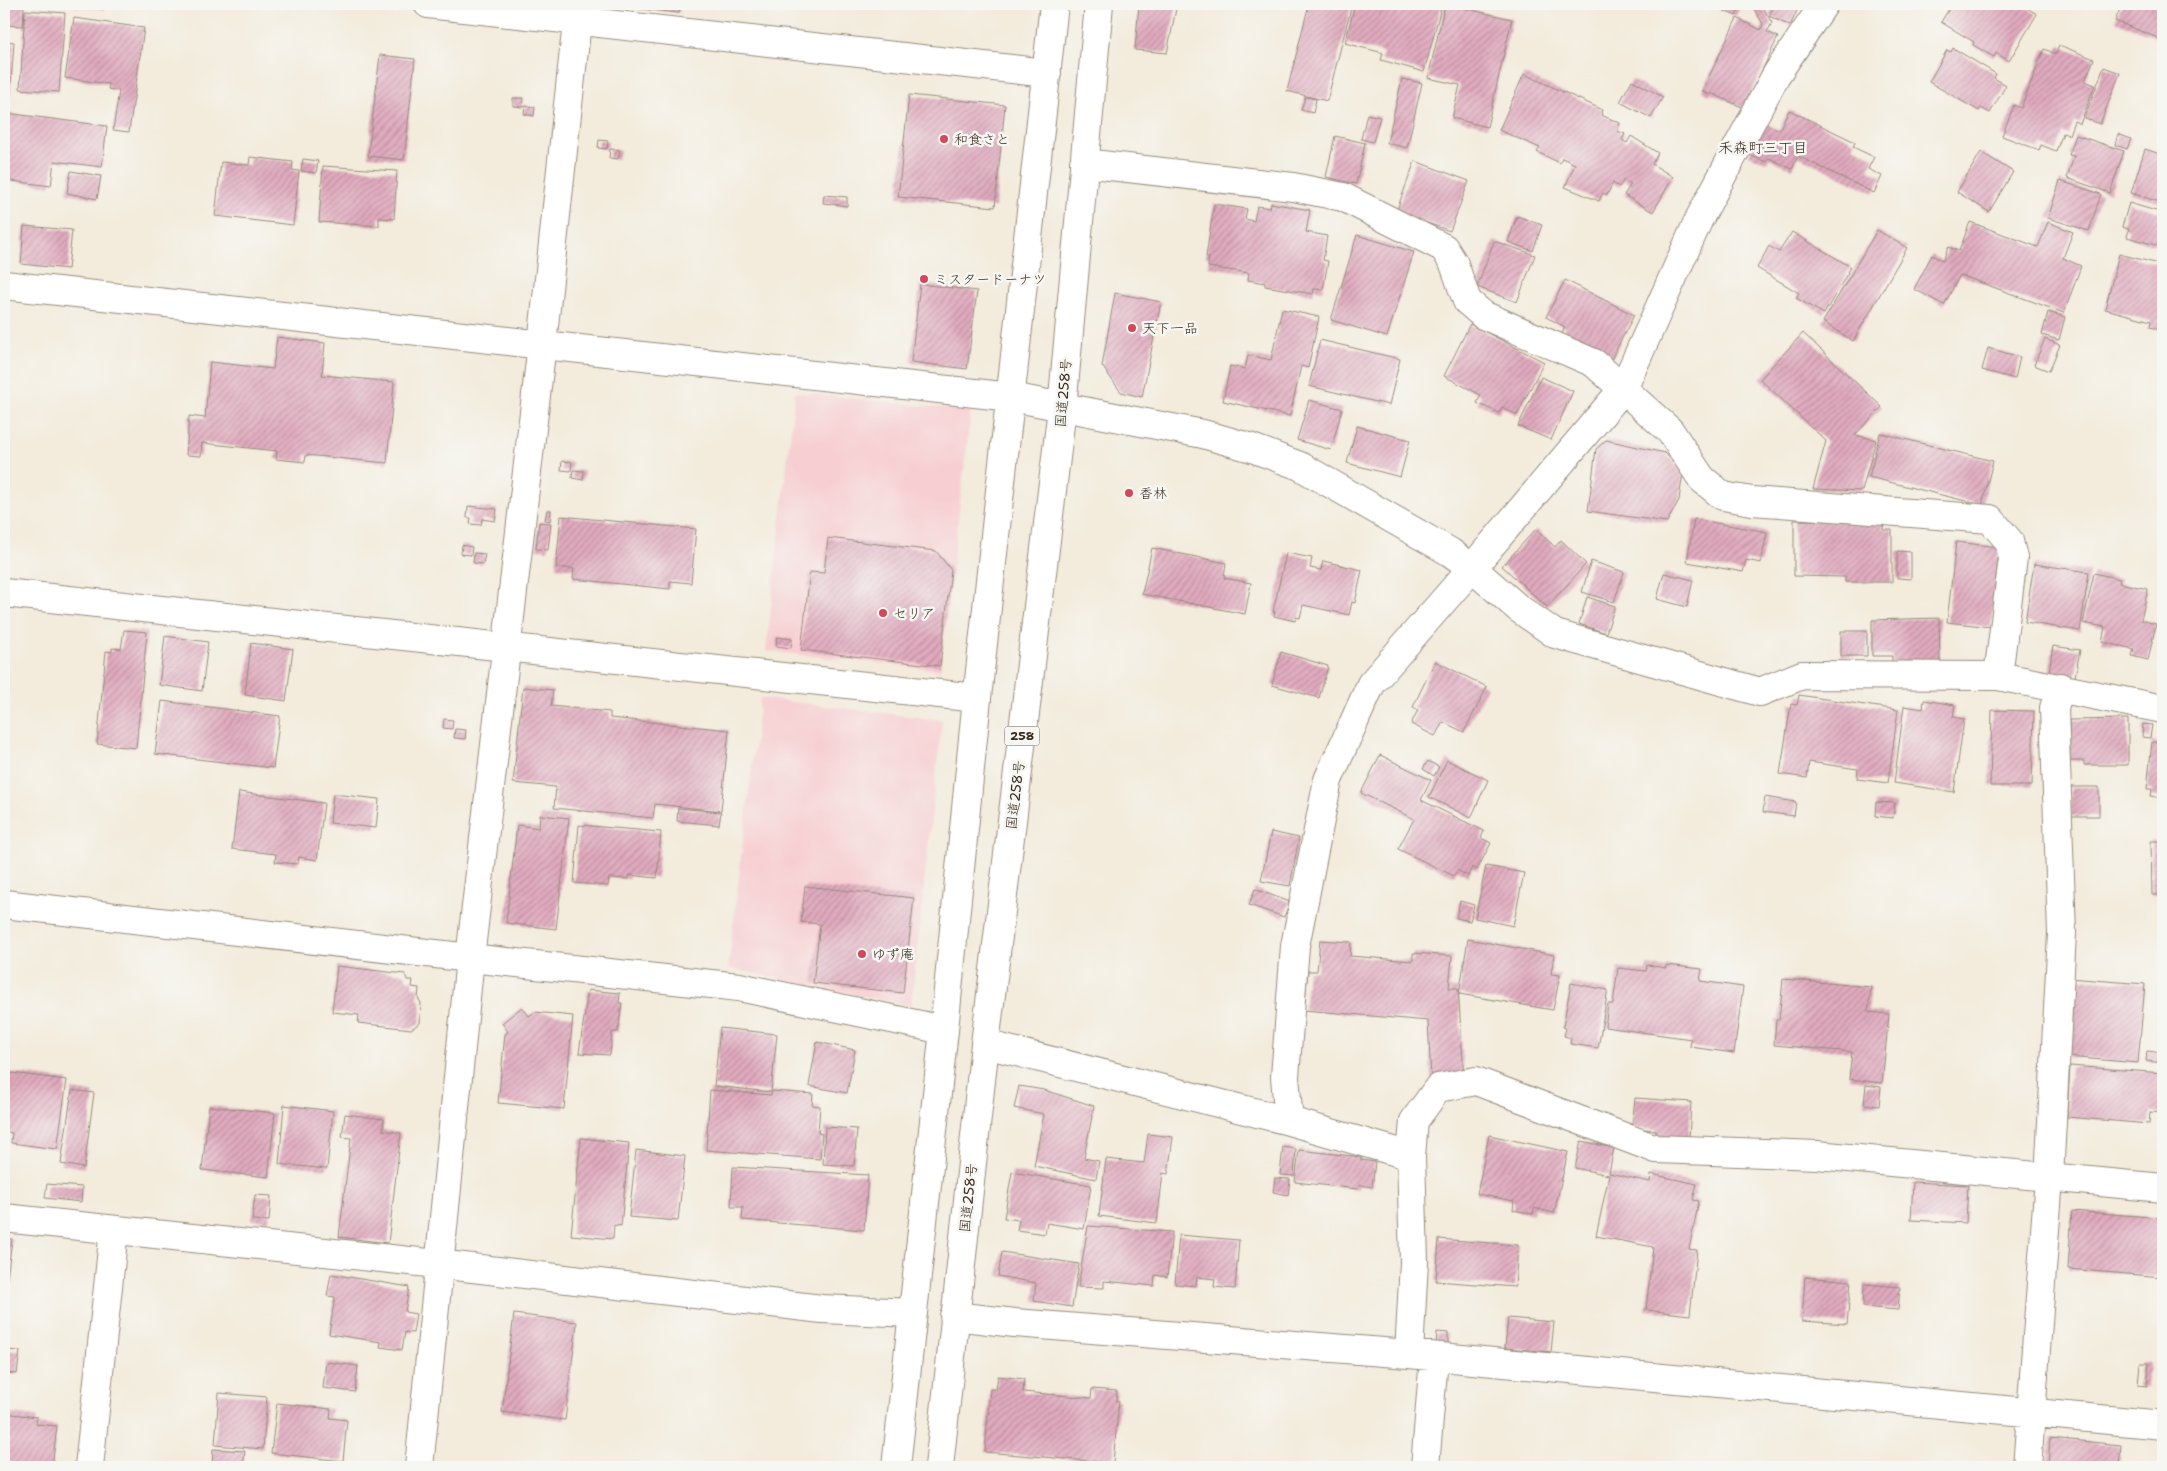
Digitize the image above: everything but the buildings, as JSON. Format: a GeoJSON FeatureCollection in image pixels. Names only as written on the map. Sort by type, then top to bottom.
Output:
{"type":"FeatureCollection","features":[{"type":"Feature","properties":{"kind":"main road"},"geometry":{"type":"LineString","coordinates":[[428,4],[578,12],[1047,73]]}},
{"type":"Feature","properties":{"kind":"main road"},"geometry":{"type":"LineString","coordinates":[[896,1467],[944,1030],[977,698],[1054,4]]}},
{"type":"Feature","properties":{"kind":"main road","name":"国道258号"},"geometry":{"type":"LineString","coordinates":[[939,1467],[985,1044],[1062,408],[1099,4]]}},
{"type":"Feature","properties":{"kind":"main road"},"geometry":{"type":"LineString","coordinates":[[1289,1121],[1285,1077],[1296,946],[1328,780],[1371,684],[1623,389],[1699,219],[1776,75],[1824,4]]}},
{"type":"Feature","properties":{"kind":"main road"},"geometry":{"type":"LineString","coordinates":[[419,1467],[470,958],[542,344],[578,12]]}},
{"type":"Feature","properties":{"kind":"main road"},"geometry":{"type":"LineString","coordinates":[[1084,163],[1293,187],[1343,197],[1444,248],[1454,264],[1468,300],[1483,315],[1594,363],[1670,431],[1702,479],[1723,496],[1752,501],[1990,519],[2009,541],[2013,558],[1998,676]]}},
{"type":"Feature","properties":{"kind":"main road"},"geometry":{"type":"LineString","coordinates":[[4,285],[1011,397],[1203,434],[1252,448],[1292,463],[1450,552],[1472,568],[1518,608],[1555,634],[1760,692],[1802,675],[1998,676],[2163,709]]}},
{"type":"Feature","properties":{"kind":"main road"},"geometry":{"type":"LineString","coordinates":[[4,593],[977,698]]}},
{"type":"Feature","properties":{"kind":"main road"},"geometry":{"type":"LineString","coordinates":[[2027,1467],[2049,1178],[2062,933],[2054,708],[2060,687]]}},
{"type":"Feature","properties":{"kind":"main road"},"geometry":{"type":"LineString","coordinates":[[4,904],[739,987],[944,1030]]}},
{"type":"Feature","properties":{"kind":"main road"},"geometry":{"type":"LineString","coordinates":[[985,1044],[1289,1121],[1411,1156]]}},
{"type":"Feature","properties":{"kind":"main road"},"geometry":{"type":"LineString","coordinates":[[1425,1467],[1421,1356],[1414,1262],[1411,1156],[1414,1121],[1438,1088],[1476,1081],[1656,1148],[1817,1155],[2163,1188]]}},
{"type":"Feature","properties":{"kind":"main road"},"geometry":{"type":"LineString","coordinates":[[4,1218],[438,1264],[822,1309],[913,1313]]}},
{"type":"Feature","properties":{"kind":"main road"},"geometry":{"type":"LineString","coordinates":[[89,1467],[114,1230]]}},
{"type":"Feature","properties":{"kind":"main road"},"geometry":{"type":"LineString","coordinates":[[954,1316],[1015,1323],[1421,1356],[2163,1425]]}},
{"type":"Feature","properties":{"kind":"shaded area"},"geometry":{"type":"Polygon","coordinates":[[[795,392],[971,411],[940,670],[766,651],[795,392]]]}},
{"type":"Feature","properties":{"kind":"shaded area"},"geometry":{"type":"Polygon","coordinates":[[[760,698],[942,720],[911,1006],[728,968],[760,698]]]}},
{"type":"Feature","properties":{"kind":"place","name":"和食さと"},"geometry":{"type":"Point","coordinates":[944,139]}},
{"type":"Feature","properties":{"kind":"place","name":"ミスタードーナツ"},"geometry":{"type":"Point","coordinates":[924,279]}},
{"type":"Feature","properties":{"kind":"place","name":"天下一品"},"geometry":{"type":"Point","coordinates":[1132,328]}},
{"type":"Feature","properties":{"kind":"place","name":"香林"},"geometry":{"type":"Point","coordinates":[1129,493]}},
{"type":"Feature","properties":{"kind":"place","name":"セリア"},"geometry":{"type":"Point","coordinates":[883,613]}},
{"type":"Feature","properties":{"kind":"place","name":"ゆず庵"},"geometry":{"type":"Point","coordinates":[862,954]}},
{"type":"Feature","properties":{"kind":"district","name":"禾森町三丁目"},"geometry":{"type":"Point","coordinates":[1763,148]}}]}
